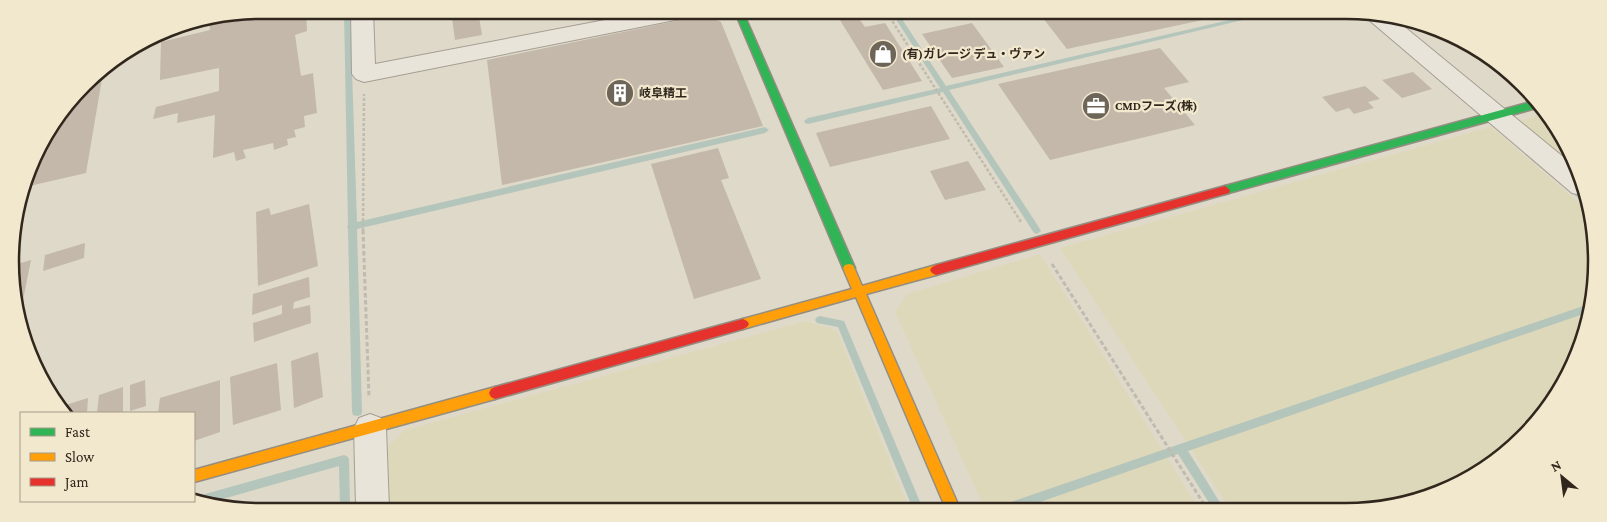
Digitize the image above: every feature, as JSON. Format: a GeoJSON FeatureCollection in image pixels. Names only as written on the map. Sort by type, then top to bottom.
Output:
{"type":"FeatureCollection","features":[{"type":"Feature","properties":{"kind":"street"},"geometry":{"type":"LineString","coordinates":[[362,19],[364,74],[644,19]]}},
{"type":"Feature","properties":{"kind":"street"},"geometry":{"type":"LineString","coordinates":[[742,19],[950,503]]}},
{"type":"Feature","properties":{"kind":"street"},"geometry":{"type":"LineString","coordinates":[[1385,22],[1574,180]]}},
{"type":"Feature","properties":{"kind":"street"},"geometry":{"type":"LineString","coordinates":[[195,476],[1531,106]]}},
{"type":"Feature","properties":{"kind":"street"},"geometry":{"type":"LineString","coordinates":[[370,428],[373,503]]}},
{"type":"Feature","properties":{"kind":"path"},"geometry":{"type":"LineString","coordinates":[[890,19],[1037,242],[1203,503]]}},
{"type":"Feature","properties":{"kind":"path"},"geometry":{"type":"LineString","coordinates":[[364,74],[363,224],[370,428]]}},
{"type":"Feature","properties":{"kind":"shaded area"},"geometry":{"type":"Polygon","coordinates":[[[1539,115],[1556,140],[1572,173],[1519,121],[1539,115]]]}},
{"type":"Feature","properties":{"kind":"shaded area"},"geometry":{"type":"Polygon","coordinates":[[[1491,127],[1582,205],[1588,245],[1588,277],[1580,324],[1570,354],[1556,382],[1528,421],[1506,443],[1467,471],[1439,485],[1409,495],[1378,501],[1362,503],[1226,503],[1060,248],[1491,127]]]}},
{"type":"Feature","properties":{"kind":"shaded area"},"geometry":{"type":"Polygon","coordinates":[[[1040,254],[1195,503],[982,503],[895,312],[907,294],[1040,254]]]}},
{"type":"Feature","properties":{"kind":"shaded area"},"geometry":{"type":"Polygon","coordinates":[[[806,321],[837,331],[907,503],[384,503],[382,452],[405,430],[806,321]]]}},
{"type":"Feature","properties":{"kind":"building"},"geometry":{"type":"Polygon","coordinates":[[[245,19],[306,19],[307,31],[295,35],[301,76],[313,73],[317,113],[304,116],[305,127],[294,130],[296,137],[287,139],[288,145],[274,150],[273,143],[243,150],[246,158],[236,161],[234,152],[213,158],[215,115],[177,123],[178,113],[153,119],[156,107],[219,91],[219,68],[160,80],[161,42],[210,30],[209,24],[245,19]]]}},
{"type":"Feature","properties":{"kind":"building"},"geometry":{"type":"Polygon","coordinates":[[[452,19],[479,19],[482,35],[455,40],[452,19]]]}},
{"type":"Feature","properties":{"kind":"building","name":"岐阜精工"},"geometry":{"type":"Polygon","coordinates":[[[686,19],[714,19],[721,22],[763,126],[502,185],[487,60],[686,19]]]}},
{"type":"Feature","properties":{"kind":"building","name":"(有)ガレージ デュ・ヴァン"},"geometry":{"type":"Polygon","coordinates":[[[839,19],[859,19],[865,27],[885,23],[922,81],[883,90],[839,19]]]}},
{"type":"Feature","properties":{"kind":"building"},"geometry":{"type":"Polygon","coordinates":[[[1044,19],[1207,19],[1067,49],[1044,19]]]}},
{"type":"Feature","properties":{"kind":"building"},"geometry":{"type":"Polygon","coordinates":[[[972,23],[1004,67],[952,78],[922,34],[972,23]]]}},
{"type":"Feature","properties":{"kind":"building","name":"CMDフーズ(株)"},"geometry":{"type":"Polygon","coordinates":[[[1160,48],[1189,82],[1164,88],[1195,125],[1050,160],[998,84],[1160,48]]]}},
{"type":"Feature","properties":{"kind":"building"},"geometry":{"type":"Polygon","coordinates":[[[1413,72],[1432,89],[1402,98],[1382,80],[1413,72]]]}},
{"type":"Feature","properties":{"kind":"building"},"geometry":{"type":"Polygon","coordinates":[[[102,78],[86,173],[31,186],[37,168],[60,126],[79,101],[102,78]]]}},
{"type":"Feature","properties":{"kind":"building"},"geometry":{"type":"Polygon","coordinates":[[[1365,86],[1380,99],[1368,102],[1374,108],[1354,114],[1349,108],[1336,112],[1322,97],[1365,86]]]}},
{"type":"Feature","properties":{"kind":"building"},"geometry":{"type":"Polygon","coordinates":[[[931,106],[950,139],[830,167],[816,133],[931,106]]]}},
{"type":"Feature","properties":{"kind":"building"},"geometry":{"type":"Polygon","coordinates":[[[718,148],[729,178],[721,180],[761,279],[694,299],[651,164],[718,148]]]}},
{"type":"Feature","properties":{"kind":"building"},"geometry":{"type":"Polygon","coordinates":[[[968,161],[986,190],[945,200],[930,171],[968,161]]]}},
{"type":"Feature","properties":{"kind":"building"},"geometry":{"type":"Polygon","coordinates":[[[309,204],[318,266],[258,286],[256,212],[269,208],[271,215],[309,204]]]}},
{"type":"Feature","properties":{"kind":"building"},"geometry":{"type":"Polygon","coordinates":[[[85,243],[84,258],[43,271],[45,255],[85,243]]]}},
{"type":"Feature","properties":{"kind":"building"},"geometry":{"type":"Polygon","coordinates":[[[31,260],[22,303],[19,277],[19,264],[31,260]]]}},
{"type":"Feature","properties":{"kind":"building"},"geometry":{"type":"Polygon","coordinates":[[[309,277],[310,297],[294,302],[293,309],[310,305],[311,323],[254,342],[253,323],[282,314],[282,305],[252,315],[253,294],[309,277]]]}},
{"type":"Feature","properties":{"kind":"building"},"geometry":{"type":"Polygon","coordinates":[[[318,352],[323,397],[294,408],[291,361],[318,352]]]}},
{"type":"Feature","properties":{"kind":"building"},"geometry":{"type":"Polygon","coordinates":[[[277,363],[281,410],[233,425],[230,377],[277,363]]]}},
{"type":"Feature","properties":{"kind":"building"},"geometry":{"type":"Polygon","coordinates":[[[145,380],[146,406],[130,411],[130,385],[145,380]]]}},
{"type":"Feature","properties":{"kind":"building"},"geometry":{"type":"Polygon","coordinates":[[[220,380],[220,432],[195,441],[195,412],[158,412],[160,398],[220,380]]]}},
{"type":"Feature","properties":{"kind":"building"},"geometry":{"type":"Polygon","coordinates":[[[123,387],[123,412],[97,412],[99,395],[123,387]]]}},
{"type":"Feature","properties":{"kind":"building"},"geometry":{"type":"Polygon","coordinates":[[[88,398],[87,412],[72,412],[67,405],[88,398]]]}},
{"type":"Feature","properties":{"kind":"waterway"},"geometry":{"type":"LineString","coordinates":[[347,19],[352,227]]}},
{"type":"Feature","properties":{"kind":"waterway"},"geometry":{"type":"LineString","coordinates":[[899,19],[945,89]]}},
{"type":"Feature","properties":{"kind":"waterway"},"geometry":{"type":"LineString","coordinates":[[945,89],[1244,19]]}},
{"type":"Feature","properties":{"kind":"waterway"},"geometry":{"type":"LineString","coordinates":[[808,121],[945,89]]}},
{"type":"Feature","properties":{"kind":"waterway"},"geometry":{"type":"LineString","coordinates":[[945,89],[1037,231]]}},
{"type":"Feature","properties":{"kind":"waterway"},"geometry":{"type":"LineString","coordinates":[[352,227],[765,130]]}},
{"type":"Feature","properties":{"kind":"waterway"},"geometry":{"type":"LineString","coordinates":[[1572,188],[1579,194]]}},
{"type":"Feature","properties":{"kind":"waterway"},"geometry":{"type":"LineString","coordinates":[[352,227],[357,412]]}},
{"type":"Feature","properties":{"kind":"waterway"},"geometry":{"type":"LineString","coordinates":[[1180,449],[1584,310]]}},
{"type":"Feature","properties":{"kind":"waterway"},"geometry":{"type":"LineString","coordinates":[[820,320],[841,324],[916,503]]}},
{"type":"Feature","properties":{"kind":"waterway"},"geometry":{"type":"LineString","coordinates":[[1022,503],[1180,449]]}},
{"type":"Feature","properties":{"kind":"waterway"},"geometry":{"type":"LineString","coordinates":[[1180,449],[1215,503]]}},
{"type":"Feature","properties":{"kind":"waterway"},"geometry":{"type":"LineString","coordinates":[[209,498],[344,460],[345,503]]}},
{"type":"Feature","properties":{"kind":"traffic: fast"},"geometry":{"type":"LineString","coordinates":[[742,19],[849,268]]}},
{"type":"Feature","properties":{"kind":"traffic: fast"},"geometry":{"type":"LineString","coordinates":[[1225,190],[1531,106]]}},
{"type":"Feature","properties":{"kind":"traffic: slow"},"geometry":{"type":"LineString","coordinates":[[849,268],[950,503]]}},
{"type":"Feature","properties":{"kind":"traffic: slow"},"geometry":{"type":"LineString","coordinates":[[743,324],[936,270]]}},
{"type":"Feature","properties":{"kind":"traffic: slow"},"geometry":{"type":"LineString","coordinates":[[195,476],[495,393]]}},
{"type":"Feature","properties":{"kind":"traffic: jam"},"geometry":{"type":"LineString","coordinates":[[936,270],[1225,190]]}},
{"type":"Feature","properties":{"kind":"traffic: jam"},"geometry":{"type":"LineString","coordinates":[[495,393],[743,324]]}},
{"type":"Feature","properties":{"kind":"place","name":"(有)ガレージ デュ・ヴァン"},"geometry":{"type":"Point","coordinates":[883,54]}},
{"type":"Feature","properties":{"kind":"place","name":"岐阜精工"},"geometry":{"type":"Point","coordinates":[620,93]}},
{"type":"Feature","properties":{"kind":"place","name":"CMDフーズ(株)"},"geometry":{"type":"Point","coordinates":[1096,106]}}]}
